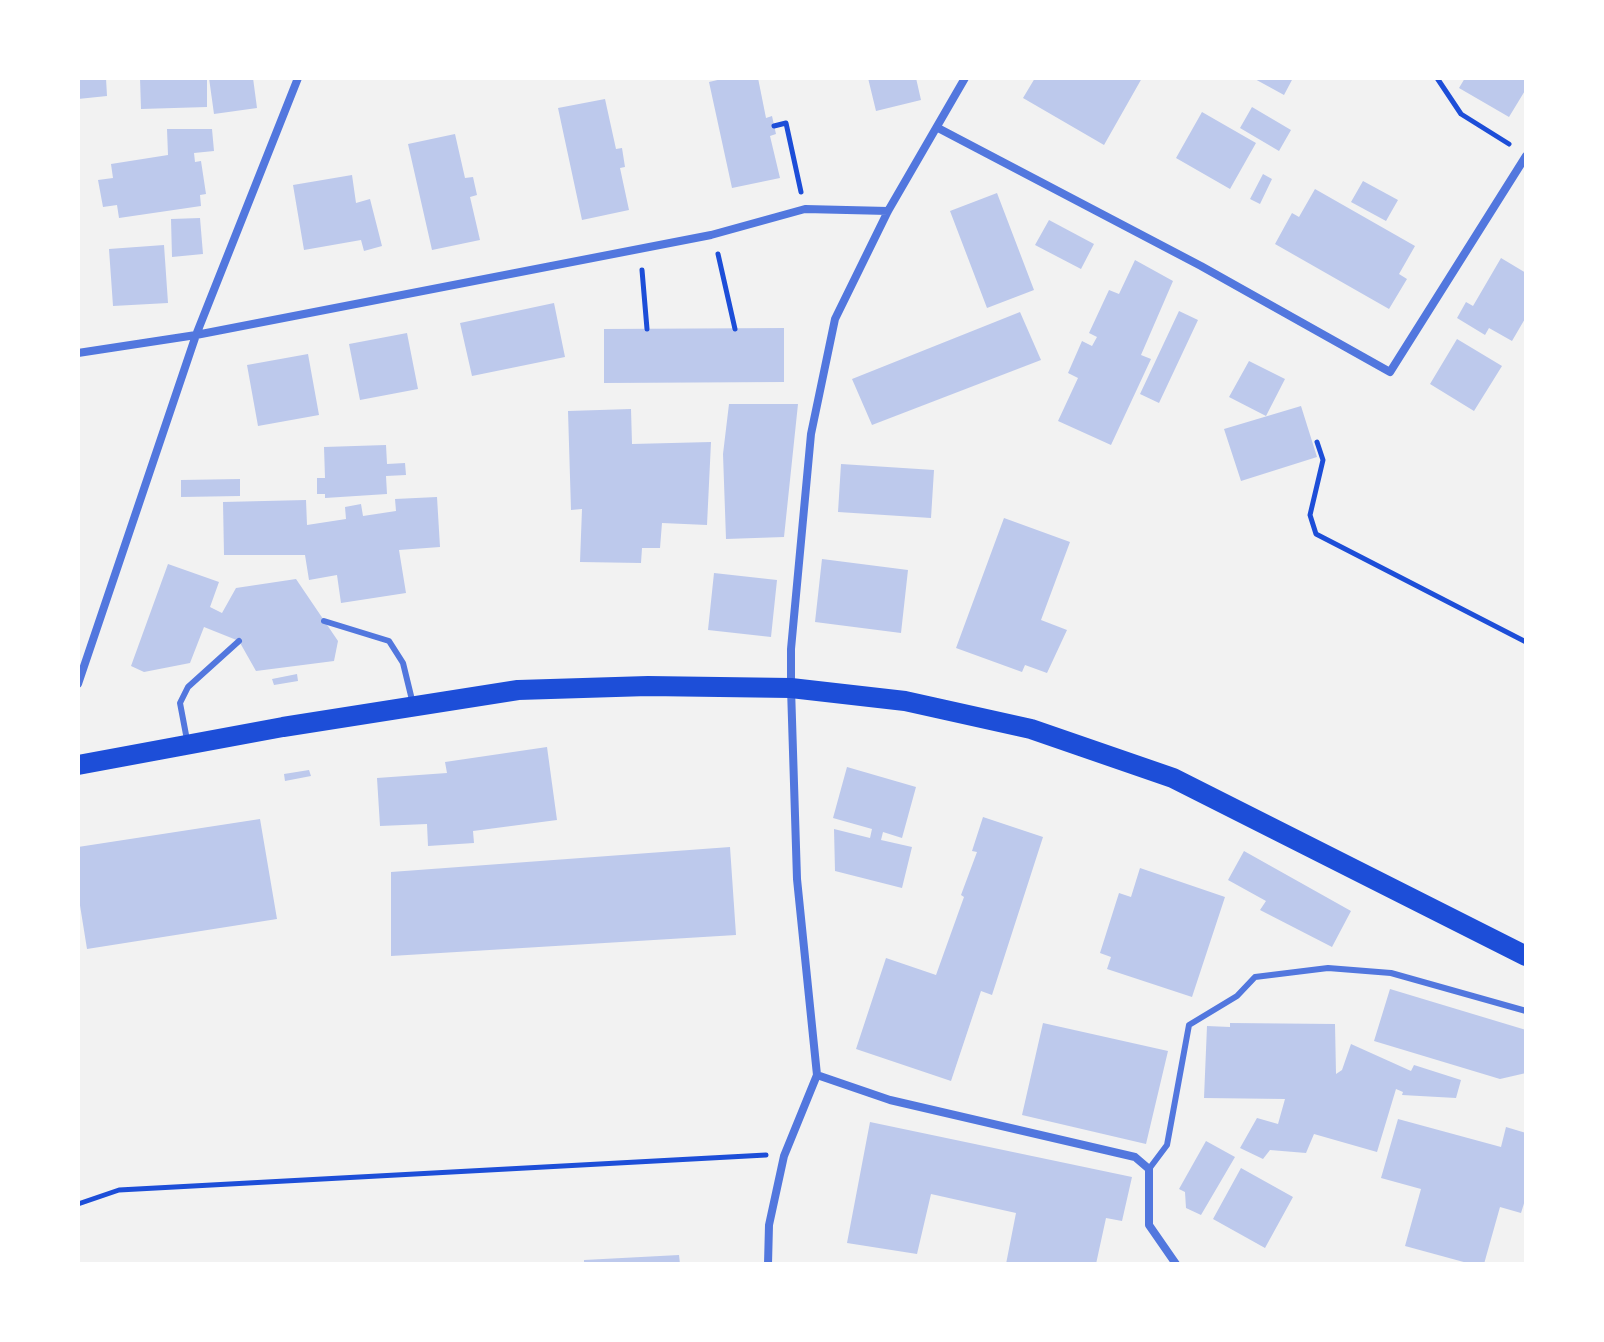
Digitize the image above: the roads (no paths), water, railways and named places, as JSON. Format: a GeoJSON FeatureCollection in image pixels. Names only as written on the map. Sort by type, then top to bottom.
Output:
{"type":"FeatureCollection","features":[{"type":"Feature","properties":{"kind":"main road"},"geometry":{"type":"LineString","coordinates":[[78,765],[518,690],[648,686],[791,688],[905,701],[980,716],[1105,752],[1173,778],[1526,956]]}},
{"type":"Feature","properties":{"kind":"street"},"geometry":{"type":"LineString","coordinates":[[78,684],[196,335],[298,78]]}},
{"type":"Feature","properties":{"kind":"street"},"geometry":{"type":"LineString","coordinates":[[768,1264],[769,1225],[784,1156],[817,1075],[797,879],[791,688],[791,649],[811,434],[835,319],[888,211],[965,78]]}},
{"type":"Feature","properties":{"kind":"street"},"geometry":{"type":"LineString","coordinates":[[938,128],[1201,266],[1390,372],[1526,156]]}},
{"type":"Feature","properties":{"kind":"street"},"geometry":{"type":"LineString","coordinates":[[78,353],[196,335],[640,249],[714,234],[805,209],[888,211]]}},
{"type":"Feature","properties":{"kind":"street"},"geometry":{"type":"LineString","coordinates":[[817,1075],[890,1100],[1135,1157],[1149,1169],[1149,1225],[1176,1264]]}},
{"type":"Feature","properties":{"kind":"lane"},"geometry":{"type":"LineString","coordinates":[[324,621],[389,641],[403,663],[414,706]]}},
{"type":"Feature","properties":{"kind":"lane"},"geometry":{"type":"LineString","coordinates":[[188,744],[180,703],[188,687],[239,641]]}},
{"type":"Feature","properties":{"kind":"lane"},"geometry":{"type":"LineString","coordinates":[[1149,1169],[1167,1145],[1189,1025],[1237,996],[1255,977],[1328,968],[1391,973],[1526,1011]]}}]}
